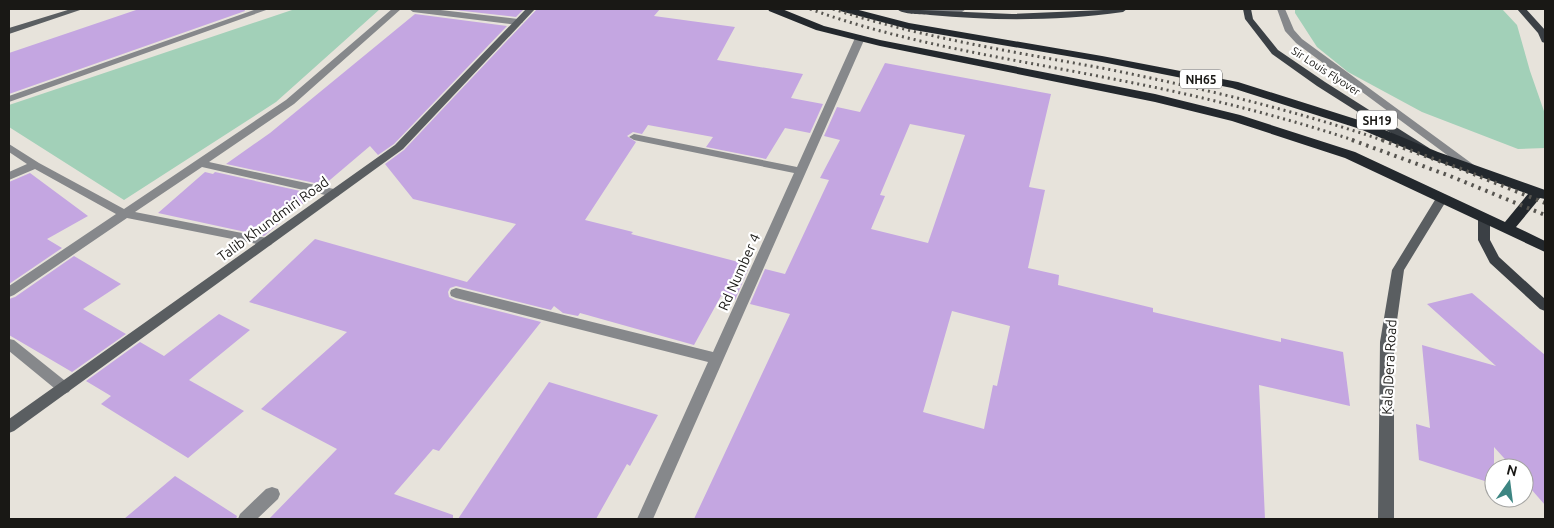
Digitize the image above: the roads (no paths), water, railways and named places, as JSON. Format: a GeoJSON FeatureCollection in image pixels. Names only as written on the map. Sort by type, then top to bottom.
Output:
{"type":"FeatureCollection","features":[{"type":"Feature","properties":{"kind":"highway","name":"NH65"},"geometry":{"type":"LineString","coordinates":[[773,9],[820,28],[860,38],[936,55],[993,64],[1155,98],[1236,118],[1350,155],[1545,247]]}},
{"type":"Feature","properties":{"kind":"highway","name":"NH65"},"geometry":{"type":"LineString","coordinates":[[844,9],[908,26],[1102,59],[1234,85],[1364,126],[1433,155],[1541,194]]}},
{"type":"Feature","properties":{"kind":"highway"},"geometry":{"type":"LineString","coordinates":[[1507,229],[1541,194]]}},
{"type":"Feature","properties":{"kind":"main road"},"geometry":{"type":"LineString","coordinates":[[900,9],[972,17],[1030,18],[1094,14],[1123,9]]}},
{"type":"Feature","properties":{"kind":"main road","name":"Sir Louis Flyover"},"geometry":{"type":"LineString","coordinates":[[1247,9],[1249,19],[1275,52],[1321,84],[1433,155]]}},
{"type":"Feature","properties":{"kind":"main road"},"geometry":{"type":"LineString","coordinates":[[1521,9],[1542,32],[1545,40]]}},
{"type":"Feature","properties":{"kind":"main road"},"geometry":{"type":"LineString","coordinates":[[1484,218],[1484,240],[1494,260],[1545,306]]}},
{"type":"Feature","properties":{"kind":"street"},"geometry":{"type":"LineString","coordinates":[[9,31],[79,9]]}},
{"type":"Feature","properties":{"kind":"street"},"geometry":{"type":"LineString","coordinates":[[9,99],[251,11],[265,9]]}},
{"type":"Feature","properties":{"kind":"street"},"geometry":{"type":"LineString","coordinates":[[9,292],[290,102],[397,9]]}},
{"type":"Feature","properties":{"kind":"street"},"geometry":{"type":"LineString","coordinates":[[413,9],[518,22]]}},
{"type":"Feature","properties":{"kind":"street","name":"Talib Khundmiri Road"},"geometry":{"type":"LineString","coordinates":[[9,427],[399,146],[531,9]]}},
{"type":"Feature","properties":{"kind":"street"},"geometry":{"type":"LineString","coordinates":[[922,11],[962,9]]}},
{"type":"Feature","properties":{"kind":"street"},"geometry":{"type":"LineString","coordinates":[[1281,9],[1285,22],[1299,42],[1474,170]]}},
{"type":"Feature","properties":{"kind":"street","name":"Rd Number 4"},"geometry":{"type":"LineString","coordinates":[[645,519],[860,38]]}},
{"type":"Feature","properties":{"kind":"street"},"geometry":{"type":"LineString","coordinates":[[634,137],[800,171]]}},
{"type":"Feature","properties":{"kind":"street"},"geometry":{"type":"LineString","coordinates":[[9,147],[35,165],[125,214],[266,242]]}},
{"type":"Feature","properties":{"kind":"street"},"geometry":{"type":"LineString","coordinates":[[200,163],[334,193]]}},
{"type":"Feature","properties":{"kind":"street"},"geometry":{"type":"LineString","coordinates":[[9,176],[35,165]]}},
{"type":"Feature","properties":{"kind":"street","name":"Kala Dera Road"},"geometry":{"type":"LineString","coordinates":[[1386,519],[1387,342],[1398,270],[1442,198]]}},
{"type":"Feature","properties":{"kind":"street"},"geometry":{"type":"LineString","coordinates":[[456,293],[716,359]]}},
{"type":"Feature","properties":{"kind":"street"},"geometry":{"type":"LineString","coordinates":[[9,344],[64,388]]}},
{"type":"Feature","properties":{"kind":"street"},"geometry":{"type":"LineString","coordinates":[[246,519],[272,494]]}},
{"type":"Feature","properties":{"kind":"railway"},"geometry":{"type":"LineString","coordinates":[[810,9],[883,32],[920,41],[1202,98],[1264,113],[1356,141]]}},
{"type":"Feature","properties":{"kind":"railway"},"geometry":{"type":"LineString","coordinates":[[833,9],[935,36],[1107,69],[1212,92],[1316,119],[1383,140]]}},
{"type":"Feature","properties":{"kind":"railway"},"geometry":{"type":"LineString","coordinates":[[1352,140],[1450,176],[1545,215]]}},
{"type":"Feature","properties":{"kind":"railway"},"geometry":{"type":"LineString","coordinates":[[1383,140],[1545,203]]}}]}
